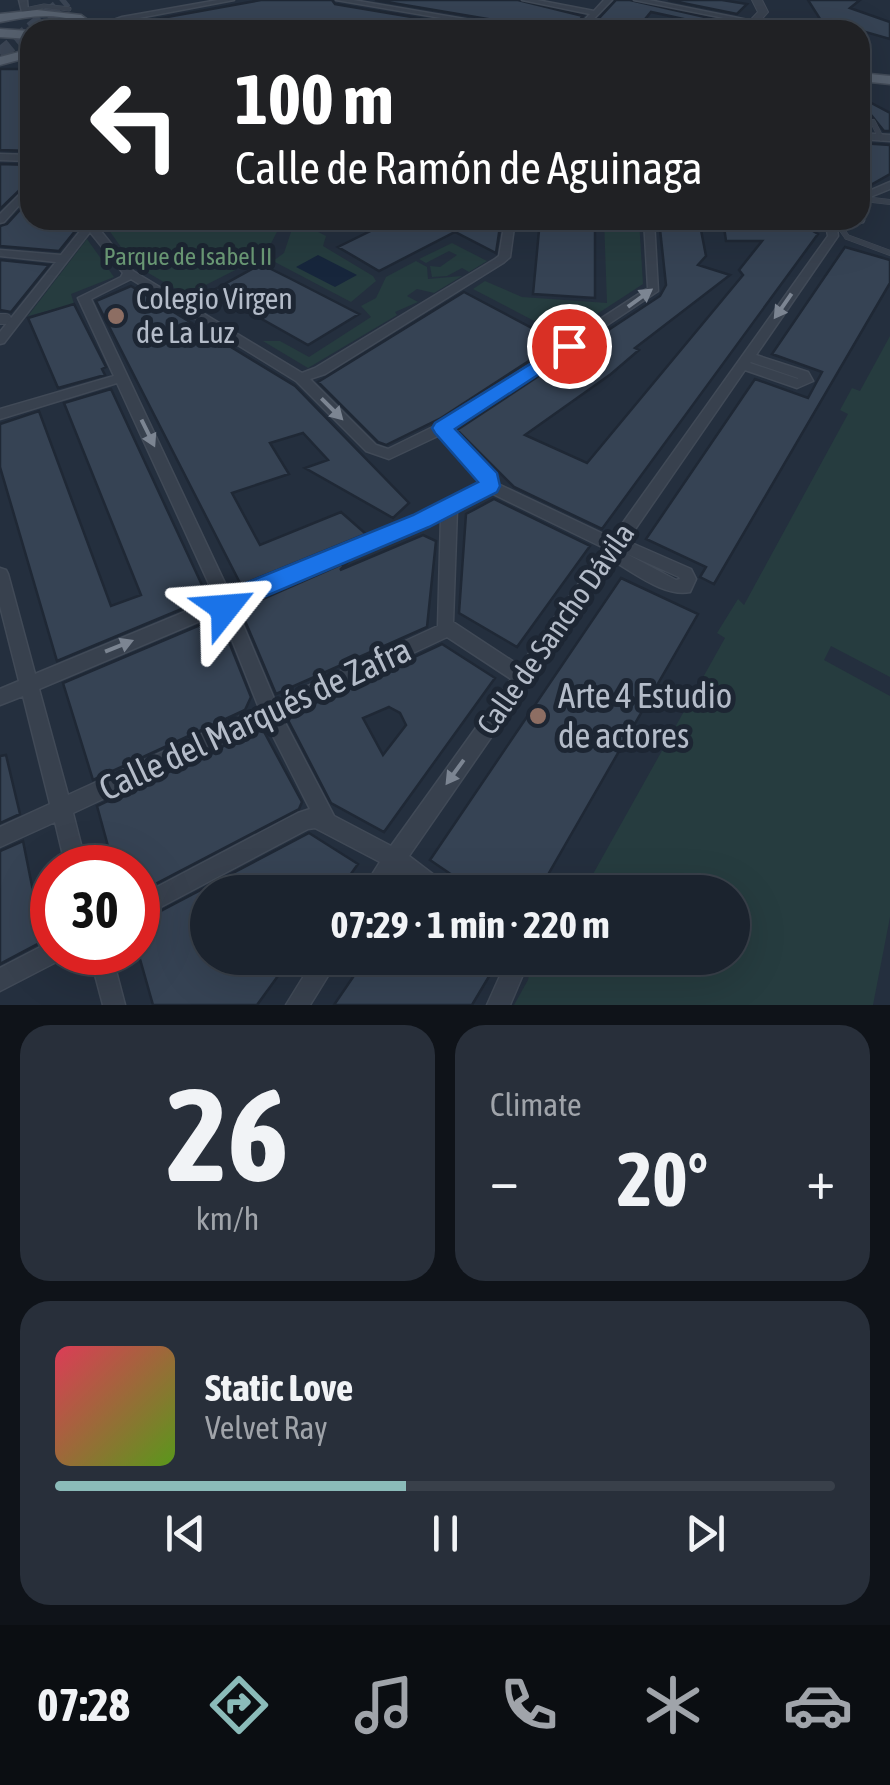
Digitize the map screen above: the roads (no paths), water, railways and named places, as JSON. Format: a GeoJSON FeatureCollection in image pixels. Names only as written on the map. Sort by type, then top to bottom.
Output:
{"type":"FeatureCollection","features":[{"type":"Feature","properties":{"kind":"main road"},"geometry":{"type":"LineString","coordinates":[[0,18],[44,0]]}},
{"type":"Feature","properties":{"kind":"main road"},"geometry":{"type":"LineString","coordinates":[[21,8],[74,12]]}},
{"type":"Feature","properties":{"kind":"street"},"geometry":{"type":"LineString","coordinates":[[74,12],[211,0]]}},
{"type":"Feature","properties":{"kind":"street"},"geometry":{"type":"LineString","coordinates":[[119,20],[230,0]]}},
{"type":"Feature","properties":{"kind":"street"},"geometry":{"type":"LineString","coordinates":[[340,0],[462,20]]}},
{"type":"Feature","properties":{"kind":"street"},"geometry":{"type":"LineString","coordinates":[[380,7],[393,0]]}},
{"type":"Feature","properties":{"kind":"street"},"geometry":{"type":"LineString","coordinates":[[526,0],[595,13]]}},
{"type":"Feature","properties":{"kind":"street"},"geometry":{"type":"LineString","coordinates":[[588,20],[608,0]]}},
{"type":"Feature","properties":{"kind":"street"},"geometry":{"type":"LineString","coordinates":[[638,0],[724,20]]}},
{"type":"Feature","properties":{"kind":"street"},"geometry":{"type":"LineString","coordinates":[[748,0],[757,0]]}},
{"type":"Feature","properties":{"kind":"street"},"geometry":{"type":"LineString","coordinates":[[0,220],[20,198]]}},
{"type":"Feature","properties":{"kind":"street"},"geometry":{"type":"LineString","coordinates":[[0,340],[86,230]]}},
{"type":"Feature","properties":{"kind":"street"},"geometry":{"type":"LineString","coordinates":[[97,230],[129,273],[301,378],[371,448],[384,454],[397,452],[442,428],[654,289],[650,230]]}},
{"type":"Feature","properties":{"kind":"street"},"geometry":{"type":"LineString","coordinates":[[301,378],[320,371],[500,261],[508,230]]}},
{"type":"Feature","properties":{"kind":"street","name":"Calle de Sancho Dávila"},"geometry":{"type":"LineString","coordinates":[[382,875],[833,236],[832,230]]}},
{"type":"Feature","properties":{"kind":"street"},"geometry":{"type":"LineString","coordinates":[[0,253],[64,258]]}},
{"type":"Feature","properties":{"kind":"street"},"geometry":{"type":"LineString","coordinates":[[129,273],[84,298],[206,558],[270,712],[327,823]]}},
{"type":"Feature","properties":{"kind":"street"},"geometry":{"type":"LineString","coordinates":[[3,410],[122,378]]}},
{"type":"Feature","properties":{"kind":"street"},"geometry":{"type":"LineString","coordinates":[[442,428],[489,478],[489,486]]}},
{"type":"Feature","properties":{"kind":"street"},"geometry":{"type":"LineString","coordinates":[[489,486],[613,549]]}},
{"type":"Feature","properties":{"kind":"street"},"geometry":{"type":"LineString","coordinates":[[0,697],[448,508],[489,486]]}},
{"type":"Feature","properties":{"kind":"street"},"geometry":{"type":"LineString","coordinates":[[448,508],[443,609],[448,629],[523,677]]}},
{"type":"Feature","properties":{"kind":"street"},"geometry":{"type":"LineString","coordinates":[[0,574],[72,845]]}},
{"type":"Feature","properties":{"kind":"street","name":"Calle del Marqués de Zafra"},"geometry":{"type":"LineString","coordinates":[[0,837],[448,629]]}},
{"type":"Feature","properties":{"kind":"street"},"geometry":{"type":"LineString","coordinates":[[160,896],[305,820],[316,818],[394,858],[417,875]]}},
{"type":"Feature","properties":{"kind":"street"},"geometry":{"type":"LineString","coordinates":[[0,980],[30,964]]}},
{"type":"Feature","properties":{"kind":"street"},"geometry":{"type":"LineString","coordinates":[[106,975],[114,1005]]}},
{"type":"Feature","properties":{"kind":"street"},"geometry":{"type":"LineString","coordinates":[[297,1005],[317,975]]}},
{"type":"Feature","properties":{"kind":"street"},"geometry":{"type":"LineString","coordinates":[[498,1005],[511,975]]}},
{"type":"Feature","properties":{"kind":"lane"},"geometry":{"type":"LineString","coordinates":[[873,122],[886,138]]}},
{"type":"Feature","properties":{"kind":"lane"},"geometry":{"type":"LineString","coordinates":[[838,230],[890,253]]}},
{"type":"Feature","properties":{"kind":"water"},"geometry":{"type":"Polygon","coordinates":[[[318,255],[357,275],[335,287],[296,267],[318,255]]]}},
{"type":"Feature","properties":{"kind":"tunnel"},"geometry":{"type":"LineString","coordinates":[[42,20],[66,0]]}},
{"type":"Feature","properties":{"kind":"tunnel"},"geometry":{"type":"LineString","coordinates":[[0,54],[20,38]]}},
{"type":"Feature","properties":{"kind":"place","name":"Colegio Virgen de La Luz"},"geometry":{"type":"Point","coordinates":[116,316]}},
{"type":"Feature","properties":{"kind":"place","name":"Arte 4 Estudio de actores"},"geometry":{"type":"Point","coordinates":[538,716]}},
{"type":"Feature","properties":{"kind":"park label","name":"Parque de Isabel II"},"geometry":{"type":"Point","coordinates":[188,256]}}]}
